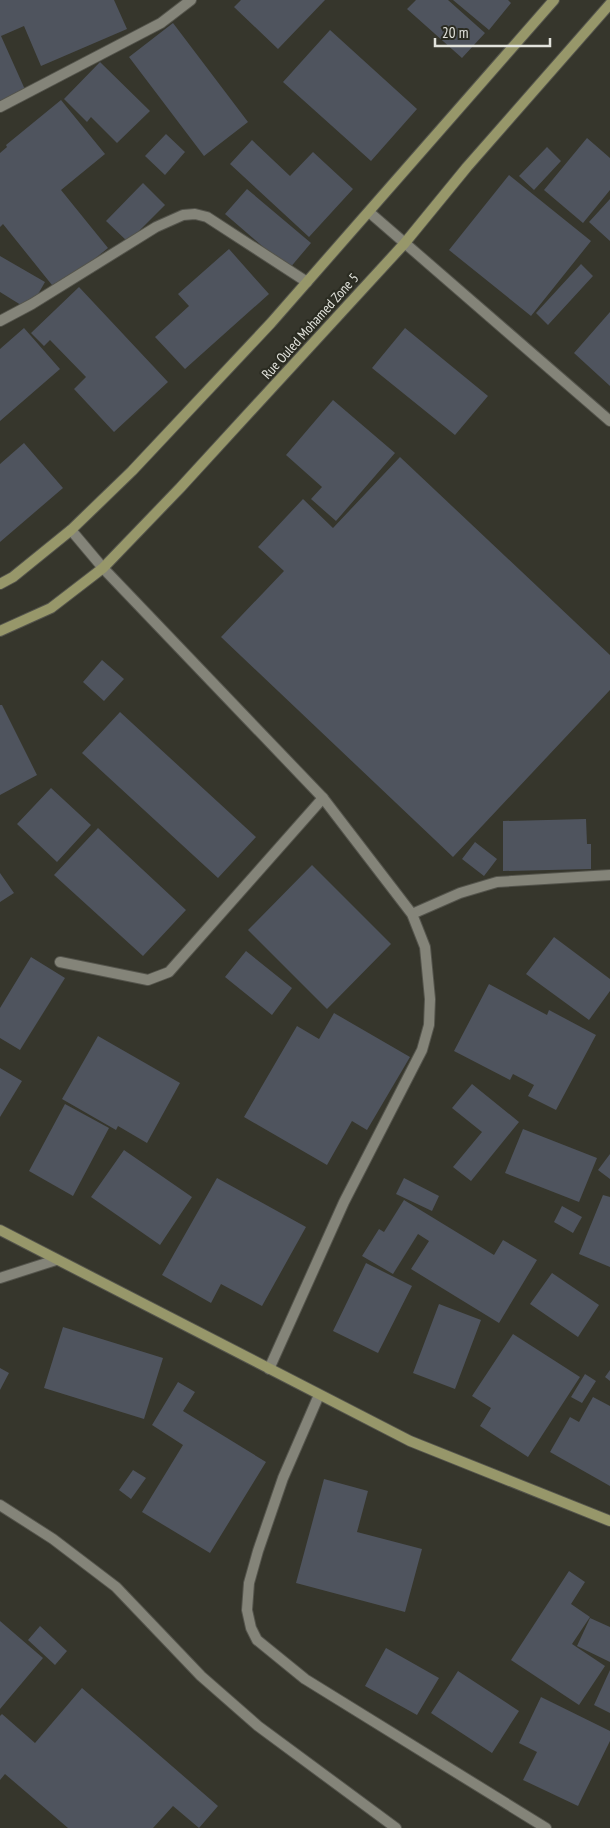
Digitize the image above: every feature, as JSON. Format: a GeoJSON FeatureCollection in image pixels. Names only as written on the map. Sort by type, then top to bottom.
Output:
{"type":"FeatureCollection","features":[{"type":"Feature","properties":{"kind":"street"},"geometry":{"type":"LineString","coordinates":[[0,107],[161,23],[191,0]]}},
{"type":"Feature","properties":{"kind":"street"},"geometry":{"type":"LineString","coordinates":[[0,584],[13,577],[71,530],[132,471],[307,282],[554,0]]}},
{"type":"Feature","properties":{"kind":"street","name":"Rue Ouled Mohamed Zone 5"},"geometry":{"type":"LineString","coordinates":[[0,631],[51,608],[103,568],[180,488],[404,244],[467,167],[610,4]]}},
{"type":"Feature","properties":{"kind":"street"},"geometry":{"type":"LineString","coordinates":[[368,212],[610,421]]}},
{"type":"Feature","properties":{"kind":"street"},"geometry":{"type":"LineString","coordinates":[[0,321],[32,304],[156,228],[182,215],[195,214],[207,217],[307,282]]}},
{"type":"Feature","properties":{"kind":"street"},"geometry":{"type":"LineString","coordinates":[[71,530],[103,568],[323,798],[412,914],[425,947],[430,999],[429,1025],[422,1050],[344,1202],[269,1369]]}},
{"type":"Feature","properties":{"kind":"street"},"geometry":{"type":"LineString","coordinates":[[60,962],[148,980],[170,972],[323,798]]}},
{"type":"Feature","properties":{"kind":"street"},"geometry":{"type":"LineString","coordinates":[[412,914],[460,893],[497,882],[610,875]]}},
{"type":"Feature","properties":{"kind":"street"},"geometry":{"type":"LineString","coordinates":[[0,1230],[410,1441],[610,1521]]}},
{"type":"Feature","properties":{"kind":"street"},"geometry":{"type":"LineString","coordinates":[[0,1278],[56,1260]]}},
{"type":"Feature","properties":{"kind":"street"},"geometry":{"type":"LineString","coordinates":[[319,1395],[283,1478],[249,1583],[247,1610],[251,1628],[257,1640],[305,1679],[546,1828]]}},
{"type":"Feature","properties":{"kind":"street"},"geometry":{"type":"LineString","coordinates":[[0,1505],[53,1539],[116,1587],[201,1676],[258,1726],[396,1828]]}},
{"type":"Feature","properties":{"kind":"building"},"geometry":{"type":"Polygon","coordinates":[[[0,0],[114,0],[127,29],[41,66],[24,26],[1,36],[27,94],[0,106],[0,0]]]}},
{"type":"Feature","properties":{"kind":"building"},"geometry":{"type":"Polygon","coordinates":[[[241,0],[325,0],[278,49],[234,7],[241,0]]]}},
{"type":"Feature","properties":{"kind":"building"},"geometry":{"type":"Polygon","coordinates":[[[416,0],[448,0],[485,33],[462,58],[407,9],[416,0]]]}},
{"type":"Feature","properties":{"kind":"building"},"geometry":{"type":"Polygon","coordinates":[[[453,0],[508,0],[511,3],[489,30],[453,0]]]}},
{"type":"Feature","properties":{"kind":"building"},"geometry":{"type":"Polygon","coordinates":[[[173,23],[248,122],[204,156],[129,57],[173,23]]]}},
{"type":"Feature","properties":{"kind":"building"},"geometry":{"type":"Polygon","coordinates":[[[330,30],[417,109],[371,161],[283,82],[330,30]]]}},
{"type":"Feature","properties":{"kind":"building"},"geometry":{"type":"Polygon","coordinates":[[[100,62],[150,111],[117,143],[91,117],[87,122],[64,99],[100,62]]]}},
{"type":"Feature","properties":{"kind":"building"},"geometry":{"type":"Polygon","coordinates":[[[61,100],[105,154],[61,190],[108,248],[56,290],[3,224],[0,227],[0,153],[7,147],[6,145],[61,100]]]}},
{"type":"Feature","properties":{"kind":"building"},"geometry":{"type":"Polygon","coordinates":[[[166,134],[185,152],[165,175],[145,156],[166,134]]]}},
{"type":"Feature","properties":{"kind":"building"},"geometry":{"type":"Polygon","coordinates":[[[587,138],[610,158],[610,190],[583,223],[544,190],[587,138]]]}},
{"type":"Feature","properties":{"kind":"building"},"geometry":{"type":"Polygon","coordinates":[[[252,140],[290,176],[313,152],[353,189],[309,237],[230,164],[252,140]]]}},
{"type":"Feature","properties":{"kind":"building"},"geometry":{"type":"Polygon","coordinates":[[[547,147],[561,161],[534,190],[519,176],[547,147]]]}},
{"type":"Feature","properties":{"kind":"building"},"geometry":{"type":"Polygon","coordinates":[[[509,175],[591,241],[531,316],[449,250],[509,175]]]}},
{"type":"Feature","properties":{"kind":"building"},"geometry":{"type":"Polygon","coordinates":[[[143,183],[165,205],[128,242],[106,221],[143,183]]]}},
{"type":"Feature","properties":{"kind":"building"},"geometry":{"type":"Polygon","coordinates":[[[247,189],[311,243],[289,269],[225,214],[247,189]]]}},
{"type":"Feature","properties":{"kind":"building"},"geometry":{"type":"Polygon","coordinates":[[[610,199],[610,241],[589,222],[610,199]]]}},
{"type":"Feature","properties":{"kind":"building"},"geometry":{"type":"Polygon","coordinates":[[[229,249],[269,294],[185,369],[155,337],[189,306],[178,294],[229,249]]]}},
{"type":"Feature","properties":{"kind":"building"},"geometry":{"type":"Polygon","coordinates":[[[0,256],[45,282],[29,310],[0,292],[0,256]]]}},
{"type":"Feature","properties":{"kind":"building"},"geometry":{"type":"Polygon","coordinates":[[[581,264],[593,276],[548,325],[536,313],[581,264]]]}},
{"type":"Feature","properties":{"kind":"building"},"geometry":{"type":"Polygon","coordinates":[[[79,287],[168,382],[114,432],[74,389],[86,377],[50,340],[44,346],[31,333],[79,287]]]}},
{"type":"Feature","properties":{"kind":"building"},"geometry":{"type":"Polygon","coordinates":[[[610,312],[610,386],[574,353],[610,312]]]}},
{"type":"Feature","properties":{"kind":"building"},"geometry":{"type":"Polygon","coordinates":[[[24,328],[60,369],[0,421],[0,349],[24,328]]]}},
{"type":"Feature","properties":{"kind":"building"},"geometry":{"type":"Polygon","coordinates":[[[405,328],[488,396],[455,435],[372,368],[405,328]]]}},
{"type":"Feature","properties":{"kind":"building"},"geometry":{"type":"Polygon","coordinates":[[[333,400],[395,453],[336,521],[311,499],[322,487],[286,455],[333,400]]]}},
{"type":"Feature","properties":{"kind":"building"},"geometry":{"type":"Polygon","coordinates":[[[24,443],[63,488],[0,542],[0,464],[24,443]]]}},
{"type":"Feature","properties":{"kind":"building"},"geometry":{"type":"Polygon","coordinates":[[[400,457],[610,655],[610,690],[453,857],[221,637],[284,571],[258,547],[303,499],[333,528],[400,457]]]}},
{"type":"Feature","properties":{"kind":"building"},"geometry":{"type":"Polygon","coordinates":[[[102,660],[124,679],[104,701],[83,682],[102,660]]]}},
{"type":"Feature","properties":{"kind":"building"},"geometry":{"type":"Polygon","coordinates":[[[0,705],[2,705],[37,775],[0,795],[0,705]]]}},
{"type":"Feature","properties":{"kind":"building"},"geometry":{"type":"Polygon","coordinates":[[[120,712],[256,837],[218,878],[82,753],[120,712]]]}},
{"type":"Feature","properties":{"kind":"building"},"geometry":{"type":"Polygon","coordinates":[[[51,788],[91,825],[57,862],[17,824],[51,788]]]}},
{"type":"Feature","properties":{"kind":"building"},"geometry":{"type":"Polygon","coordinates":[[[586,819],[587,844],[591,844],[591,869],[503,871],[503,821],[586,819]]]}},
{"type":"Feature","properties":{"kind":"building"},"geometry":{"type":"Polygon","coordinates":[[[98,828],[186,910],[143,956],[54,875],[98,828]]]}},
{"type":"Feature","properties":{"kind":"building"},"geometry":{"type":"Polygon","coordinates":[[[475,842],[497,859],[484,876],[462,859],[475,842]]]}},
{"type":"Feature","properties":{"kind":"building"},"geometry":{"type":"Polygon","coordinates":[[[312,865],[391,944],[327,1009],[248,930],[312,865]]]}},
{"type":"Feature","properties":{"kind":"building"},"geometry":{"type":"Polygon","coordinates":[[[0,873],[14,893],[0,902],[0,873]]]}},
{"type":"Feature","properties":{"kind":"building"},"geometry":{"type":"Polygon","coordinates":[[[554,937],[610,979],[610,991],[589,1020],[526,974],[554,937]]]}},
{"type":"Feature","properties":{"kind":"building"},"geometry":{"type":"Polygon","coordinates":[[[246,951],[292,988],[272,1015],[225,977],[246,951]]]}},
{"type":"Feature","properties":{"kind":"building"},"geometry":{"type":"Polygon","coordinates":[[[31,957],[65,978],[20,1050],[0,1038],[0,1008],[31,957]]]}},
{"type":"Feature","properties":{"kind":"building"},"geometry":{"type":"Polygon","coordinates":[[[489,984],[547,1015],[549,1010],[596,1035],[556,1110],[528,1096],[534,1085],[513,1074],[510,1080],[454,1051],[489,984]]]}},
{"type":"Feature","properties":{"kind":"building"},"geometry":{"type":"Polygon","coordinates":[[[334,1013],[410,1057],[367,1130],[352,1121],[327,1165],[244,1117],[297,1026],[319,1039],[334,1013]]]}},
{"type":"Feature","properties":{"kind":"building"},"geometry":{"type":"Polygon","coordinates":[[[98,1036],[180,1083],[147,1143],[118,1126],[116,1130],[62,1099],[98,1036]]]}},
{"type":"Feature","properties":{"kind":"building"},"geometry":{"type":"Polygon","coordinates":[[[0,1068],[22,1081],[0,1117],[0,1068]]]}},
{"type":"Feature","properties":{"kind":"building"},"geometry":{"type":"Polygon","coordinates":[[[472,1084],[519,1122],[471,1181],[453,1167],[482,1132],[452,1108],[472,1084]]]}},
{"type":"Feature","properties":{"kind":"building"},"geometry":{"type":"Polygon","coordinates":[[[65,1104],[109,1128],[73,1196],[29,1171],[65,1104]]]}},
{"type":"Feature","properties":{"kind":"building"},"geometry":{"type":"Polygon","coordinates":[[[523,1129],[597,1158],[579,1202],[505,1173],[523,1129]]]}},
{"type":"Feature","properties":{"kind":"building"},"geometry":{"type":"Polygon","coordinates":[[[124,1150],[192,1197],[160,1245],[91,1197],[124,1150]]]}},
{"type":"Feature","properties":{"kind":"building"},"geometry":{"type":"Polygon","coordinates":[[[610,1154],[610,1179],[598,1170],[610,1154]]]}},
{"type":"Feature","properties":{"kind":"building"},"geometry":{"type":"Polygon","coordinates":[[[217,1178],[306,1227],[262,1306],[221,1284],[211,1303],[162,1275],[217,1178]]]}},
{"type":"Feature","properties":{"kind":"building"},"geometry":{"type":"Polygon","coordinates":[[[404,1178],[439,1196],[432,1211],[396,1194],[404,1178]]]}},
{"type":"Feature","properties":{"kind":"building"},"geometry":{"type":"Polygon","coordinates":[[[603,1195],[610,1197],[610,1267],[579,1254],[603,1195]]]}},
{"type":"Feature","properties":{"kind":"building"},"geometry":{"type":"Polygon","coordinates":[[[404,1200],[494,1255],[503,1240],[537,1260],[499,1323],[411,1269],[429,1241],[418,1234],[393,1274],[362,1256],[379,1229],[384,1232],[404,1200]]]}},
{"type":"Feature","properties":{"kind":"building"},"geometry":{"type":"Polygon","coordinates":[[[562,1206],[582,1217],[573,1233],[554,1222],[562,1206]]]}},
{"type":"Feature","properties":{"kind":"building"},"geometry":{"type":"Polygon","coordinates":[[[366,1263],[412,1286],[378,1353],[333,1331],[366,1263]]]}},
{"type":"Feature","properties":{"kind":"building"},"geometry":{"type":"Polygon","coordinates":[[[552,1273],[599,1305],[578,1337],[530,1304],[552,1273]]]}},
{"type":"Feature","properties":{"kind":"building"},"geometry":{"type":"Polygon","coordinates":[[[439,1304],[481,1320],[455,1389],[413,1373],[439,1304]]]}},
{"type":"Feature","properties":{"kind":"building"},"geometry":{"type":"Polygon","coordinates":[[[63,1327],[163,1358],[144,1419],[44,1388],[63,1327]]]}},
{"type":"Feature","properties":{"kind":"building"},"geometry":{"type":"Polygon","coordinates":[[[513,1334],[580,1377],[528,1457],[480,1426],[491,1408],[472,1396],[513,1334]]]}},
{"type":"Feature","properties":{"kind":"building"},"geometry":{"type":"Polygon","coordinates":[[[0,1368],[9,1373],[0,1390],[0,1368]]]}},
{"type":"Feature","properties":{"kind":"building"},"geometry":{"type":"Polygon","coordinates":[[[610,1370],[610,1381],[605,1377],[610,1370]]]}},
{"type":"Feature","properties":{"kind":"building"},"geometry":{"type":"Polygon","coordinates":[[[585,1374],[596,1381],[582,1403],[571,1397],[585,1374]]]}},
{"type":"Feature","properties":{"kind":"building"},"geometry":{"type":"Polygon","coordinates":[[[178,1382],[195,1392],[183,1411],[266,1462],[210,1553],[142,1512],[183,1445],[152,1425],[178,1382]]]}},
{"type":"Feature","properties":{"kind":"building"},"geometry":{"type":"Polygon","coordinates":[[[593,1397],[610,1406],[610,1486],[550,1452],[570,1417],[579,1422],[593,1397]]]}},
{"type":"Feature","properties":{"kind":"building"},"geometry":{"type":"Polygon","coordinates":[[[133,1470],[146,1478],[131,1499],[119,1490],[133,1470]]]}},
{"type":"Feature","properties":{"kind":"building"},"geometry":{"type":"Polygon","coordinates":[[[324,1479],[368,1491],[357,1532],[422,1549],[405,1612],[296,1583],[324,1479]]]}},
{"type":"Feature","properties":{"kind":"building"},"geometry":{"type":"Polygon","coordinates":[[[569,1571],[585,1582],[571,1604],[590,1617],[572,1644],[605,1666],[579,1705],[511,1660],[569,1571]]]}},
{"type":"Feature","properties":{"kind":"building"},"geometry":{"type":"Polygon","coordinates":[[[590,1618],[610,1627],[610,1662],[577,1646],[590,1618]]]}},
{"type":"Feature","properties":{"kind":"building"},"geometry":{"type":"Polygon","coordinates":[[[0,1621],[43,1658],[0,1709],[0,1621]]]}},
{"type":"Feature","properties":{"kind":"building"},"geometry":{"type":"Polygon","coordinates":[[[40,1626],[67,1651],[55,1665],[28,1640],[40,1626]]]}},
{"type":"Feature","properties":{"kind":"building"},"geometry":{"type":"Polygon","coordinates":[[[386,1648],[439,1678],[417,1715],[365,1686],[386,1648]]]}},
{"type":"Feature","properties":{"kind":"building"},"geometry":{"type":"Polygon","coordinates":[[[610,1670],[610,1713],[594,1705],[610,1670]]]}},
{"type":"Feature","properties":{"kind":"building"},"geometry":{"type":"Polygon","coordinates":[[[458,1671],[519,1711],[492,1753],[431,1713],[458,1671]]]}},
{"type":"Feature","properties":{"kind":"building"},"geometry":{"type":"Polygon","coordinates":[[[82,1688],[218,1806],[199,1828],[173,1806],[153,1828],[68,1828],[5,1774],[0,1780],[0,1716],[2,1714],[35,1743],[82,1688]]]}},
{"type":"Feature","properties":{"kind":"building"},"geometry":{"type":"Polygon","coordinates":[[[541,1697],[610,1731],[610,1741],[578,1806],[523,1780],[537,1752],[519,1743],[541,1697]]]}}]}
